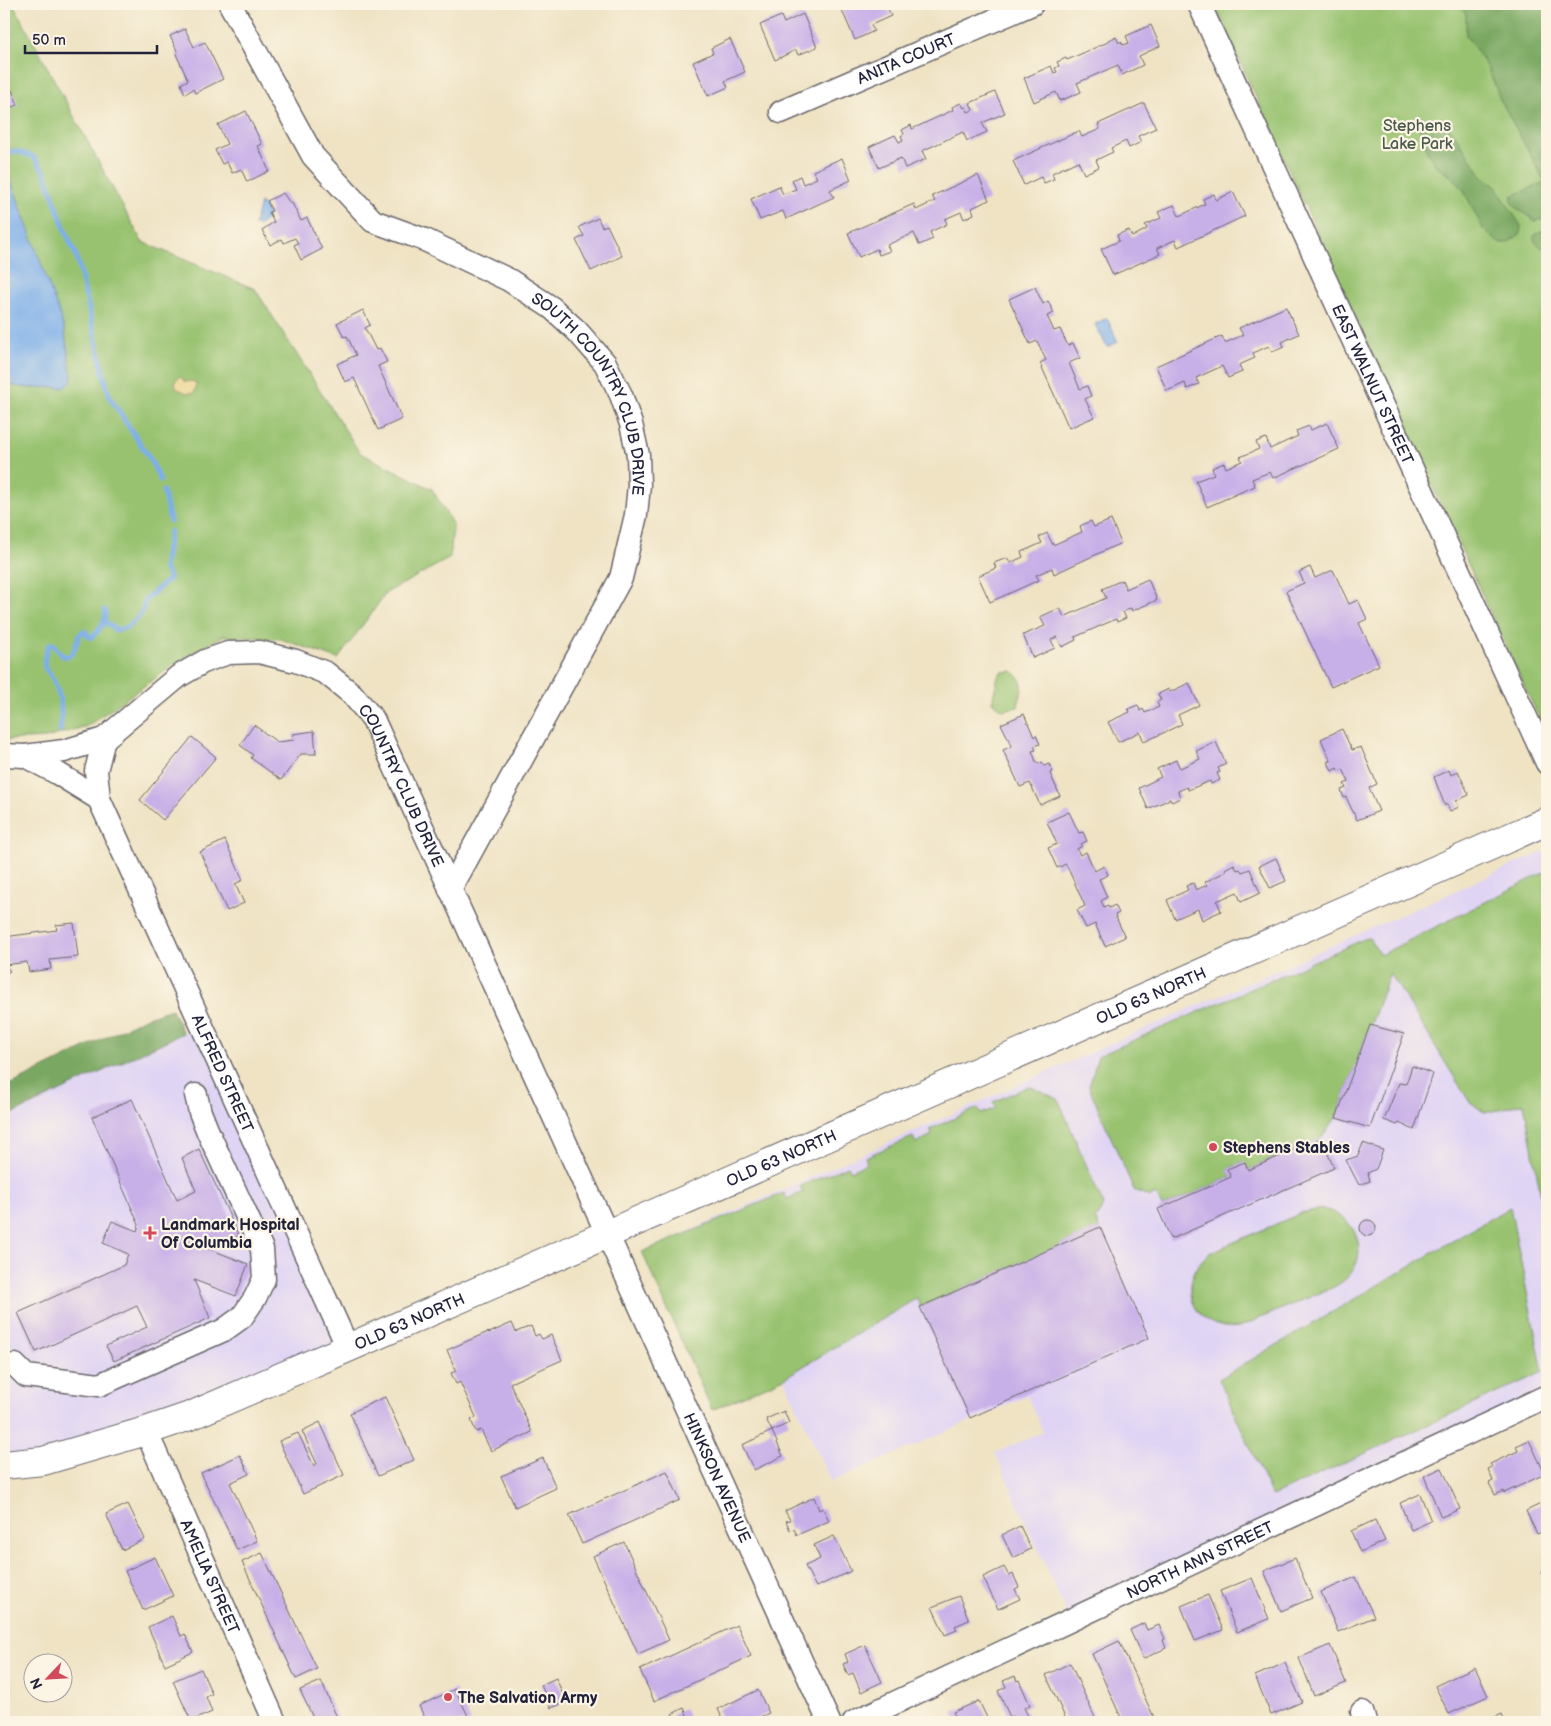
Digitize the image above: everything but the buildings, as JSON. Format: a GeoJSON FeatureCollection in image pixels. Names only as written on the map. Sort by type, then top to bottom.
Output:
{"type":"FeatureCollection","features":[{"type":"Feature","properties":{"kind":"main road","name":"OLD 63 NORTH"},"geometry":{"type":"LineString","coordinates":[[4,1465],[43,1461],[190,1416],[1547,821]]}},
{"type":"Feature","properties":{"kind":"street","name":"SOUTH COUNTRY CLUB DRIVE"},"geometry":{"type":"LineString","coordinates":[[230,4],[313,156],[373,221],[425,240],[509,280],[552,308],[577,331],[605,363],[621,395],[631,424],[638,455],[639,485],[636,515],[621,578],[450,890]]}},
{"type":"Feature","properties":{"kind":"street","name":"ANITA COURT"},"geometry":{"type":"LineString","coordinates":[[781,112],[1032,4]]}},
{"type":"Feature","properties":{"kind":"street","name":"EAST WALNUT STREET"},"geometry":{"type":"LineString","coordinates":[[1199,4],[1547,763]]}},
{"type":"Feature","properties":{"kind":"street","name":"COUNTRY CLUB DRIVE"},"geometry":{"type":"LineString","coordinates":[[14,756],[64,751],[104,739],[179,676],[205,661],[228,653],[259,652],[296,661],[326,673],[352,694],[373,719],[607,1234]]}},
{"type":"Feature","properties":{"kind":"street","name":"ALFRED STREET"},"geometry":{"type":"LineString","coordinates":[[104,739],[96,771],[99,800],[348,1348]]}},
{"type":"Feature","properties":{"kind":"street"},"geometry":{"type":"LineString","coordinates":[[14,756],[57,773],[99,800]]}},
{"type":"Feature","properties":{"kind":"street"},"geometry":{"type":"LineString","coordinates":[[15,1364],[26,1376],[99,1385],[224,1330],[242,1317],[255,1298],[264,1279],[262,1249],[208,1132],[196,1096]]}},
{"type":"Feature","properties":{"kind":"street","name":"HINKSON AVENUE"},"geometry":{"type":"LineString","coordinates":[[607,1234],[830,1722]]}},
{"type":"Feature","properties":{"kind":"street","name":"NORTH ANN STREET"},"geometry":{"type":"LineString","coordinates":[[854,1722],[1547,1396]]}},
{"type":"Feature","properties":{"kind":"street","name":"AMELIA STREET"},"geometry":{"type":"LineString","coordinates":[[146,1431],[275,1722]]}},
{"type":"Feature","properties":{"kind":"shaded area","name":"Stephens Stables"},"geometry":{"type":"Polygon","coordinates":[[[1547,850],[1547,1406],[1069,1619],[995,1453],[1043,1432],[1027,1396],[831,1482],[784,1378],[712,1410],[642,1252],[1547,850]]]}},
{"type":"Feature","properties":{"kind":"shaded area","name":"Landmark Hospital Of Columbia"},"geometry":{"type":"Polygon","coordinates":[[[201,1024],[348,1348],[4,1465],[4,1118],[201,1024]]]}},
{"type":"Feature","properties":{"kind":"green space"},"geometry":{"type":"Polygon","coordinates":[[[4,4],[13,4],[142,242],[255,289],[360,453],[432,489],[453,525],[450,558],[386,593],[338,659],[281,639],[223,636],[184,658],[87,726],[46,738],[4,740],[4,4]]]}},
{"type":"Feature","properties":{"kind":"green space","name":"Stephens Lake Park"},"geometry":{"type":"Polygon","coordinates":[[[1214,4],[1547,4],[1547,735],[1443,510],[1214,4]]]}},
{"type":"Feature","properties":{"kind":"green space"},"geometry":{"type":"Polygon","coordinates":[[[1458,4],[1547,4],[1545,61],[1547,66],[1547,219],[1535,221],[1512,203],[1512,196],[1545,182],[1501,102],[1487,69],[1466,36],[1466,14],[1458,4]]]}},
{"type":"Feature","properties":{"kind":"green space"},"geometry":{"type":"Polygon","coordinates":[[[1441,118],[1453,132],[1482,176],[1495,185],[1521,226],[1520,234],[1507,243],[1499,243],[1483,229],[1463,189],[1452,177],[1436,166],[1427,152],[1419,125],[1429,120],[1441,118]]]}},
{"type":"Feature","properties":{"kind":"green space"},"geometry":{"type":"Polygon","coordinates":[[[1541,231],[1547,231],[1547,250],[1537,244],[1534,239],[1534,236],[1541,231]]]}},
{"type":"Feature","properties":{"kind":"green space"},"geometry":{"type":"Polygon","coordinates":[[[1013,671],[1021,680],[1022,692],[1018,707],[1003,710],[992,702],[997,679],[1001,672],[1013,671]]]}},
{"type":"Feature","properties":{"kind":"green space"},"geometry":{"type":"Polygon","coordinates":[[[1547,871],[1547,1230],[1524,1103],[1485,1113],[1469,1101],[1390,973],[1336,1118],[1321,1138],[1248,1170],[1244,1162],[1228,1169],[1231,1177],[1162,1207],[1156,1194],[1150,1197],[1134,1190],[1089,1087],[1098,1056],[1369,937],[1380,955],[1547,871]]]}},
{"type":"Feature","properties":{"kind":"green space"},"geometry":{"type":"Polygon","coordinates":[[[172,1009],[183,1033],[4,1118],[4,1080],[12,1084],[147,1017],[172,1009]]]}},
{"type":"Feature","properties":{"kind":"green space"},"geometry":{"type":"Polygon","coordinates":[[[1029,1086],[1058,1099],[1103,1204],[1099,1216],[1095,1218],[1099,1228],[920,1307],[917,1298],[784,1378],[712,1410],[642,1252],[784,1193],[787,1199],[803,1192],[800,1186],[848,1166],[851,1171],[867,1163],[865,1157],[913,1137],[916,1143],[932,1135],[930,1129],[978,1108],[981,1114],[996,1108],[993,1102],[1029,1086]]]}},
{"type":"Feature","properties":{"kind":"green space"},"geometry":{"type":"Polygon","coordinates":[[[1510,1207],[1543,1372],[1272,1496],[1219,1379],[1510,1207]]]}},
{"type":"Feature","properties":{"kind":"green space"},"geometry":{"type":"Polygon","coordinates":[[[1323,1209],[1337,1214],[1348,1222],[1355,1232],[1359,1244],[1354,1268],[1346,1278],[1334,1287],[1239,1327],[1223,1327],[1209,1322],[1199,1313],[1193,1302],[1191,1290],[1193,1276],[1199,1264],[1211,1252],[1304,1212],[1323,1209]]]}},
{"type":"Feature","properties":{"kind":"green space"},"geometry":{"type":"Polygon","coordinates":[[[1547,1230],[1547,1255],[1543,1236],[1547,1230]]]}},
{"type":"Feature","properties":{"kind":"sand"},"geometry":{"type":"Polygon","coordinates":[[[180,376],[185,382],[192,381],[196,383],[194,393],[187,393],[176,388],[175,381],[180,376]]]}},
{"type":"Feature","properties":{"kind":"water"},"geometry":{"type":"Polygon","coordinates":[[[4,162],[64,328],[72,377],[70,383],[63,388],[30,388],[14,386],[4,381],[4,162]]]}},
{"type":"Feature","properties":{"kind":"water"},"geometry":{"type":"Polygon","coordinates":[[[260,203],[266,209],[267,215],[258,226],[254,225],[260,203]]]}},
{"type":"Feature","properties":{"kind":"water"},"geometry":{"type":"Polygon","coordinates":[[[1107,318],[1118,342],[1107,347],[1095,324],[1107,318]]]}},
{"type":"Feature","properties":{"kind":"waterway"},"geometry":{"type":"LineString","coordinates":[[4,153],[16,151],[34,157],[45,173],[77,258],[110,398],[149,457],[160,480]]}},
{"type":"Feature","properties":{"kind":"waterway"},"geometry":{"type":"LineString","coordinates":[[163,491],[170,521]]}},
{"type":"Feature","properties":{"kind":"waterway"},"geometry":{"type":"LineString","coordinates":[[104,621],[116,630],[132,624],[142,610],[145,600],[169,579],[164,568],[170,531]]}},
{"type":"Feature","properties":{"kind":"waterway"},"geometry":{"type":"LineString","coordinates":[[60,731],[60,699],[54,681],[45,667],[46,652],[50,644],[53,644],[63,656],[71,654],[82,632],[85,631],[89,637],[92,637],[100,628],[104,622],[105,610]]}},
{"type":"Feature","properties":{"kind":"place","name":"Stephens Stables"},"geometry":{"type":"Point","coordinates":[1213,1147]}},
{"type":"Feature","properties":{"kind":"place","name":"Landmark Hospital Of Columbia"},"geometry":{"type":"Point","coordinates":[150,1233]}},
{"type":"Feature","properties":{"kind":"place","name":"The Salvation Army"},"geometry":{"type":"Point","coordinates":[448,1697]}}]}
